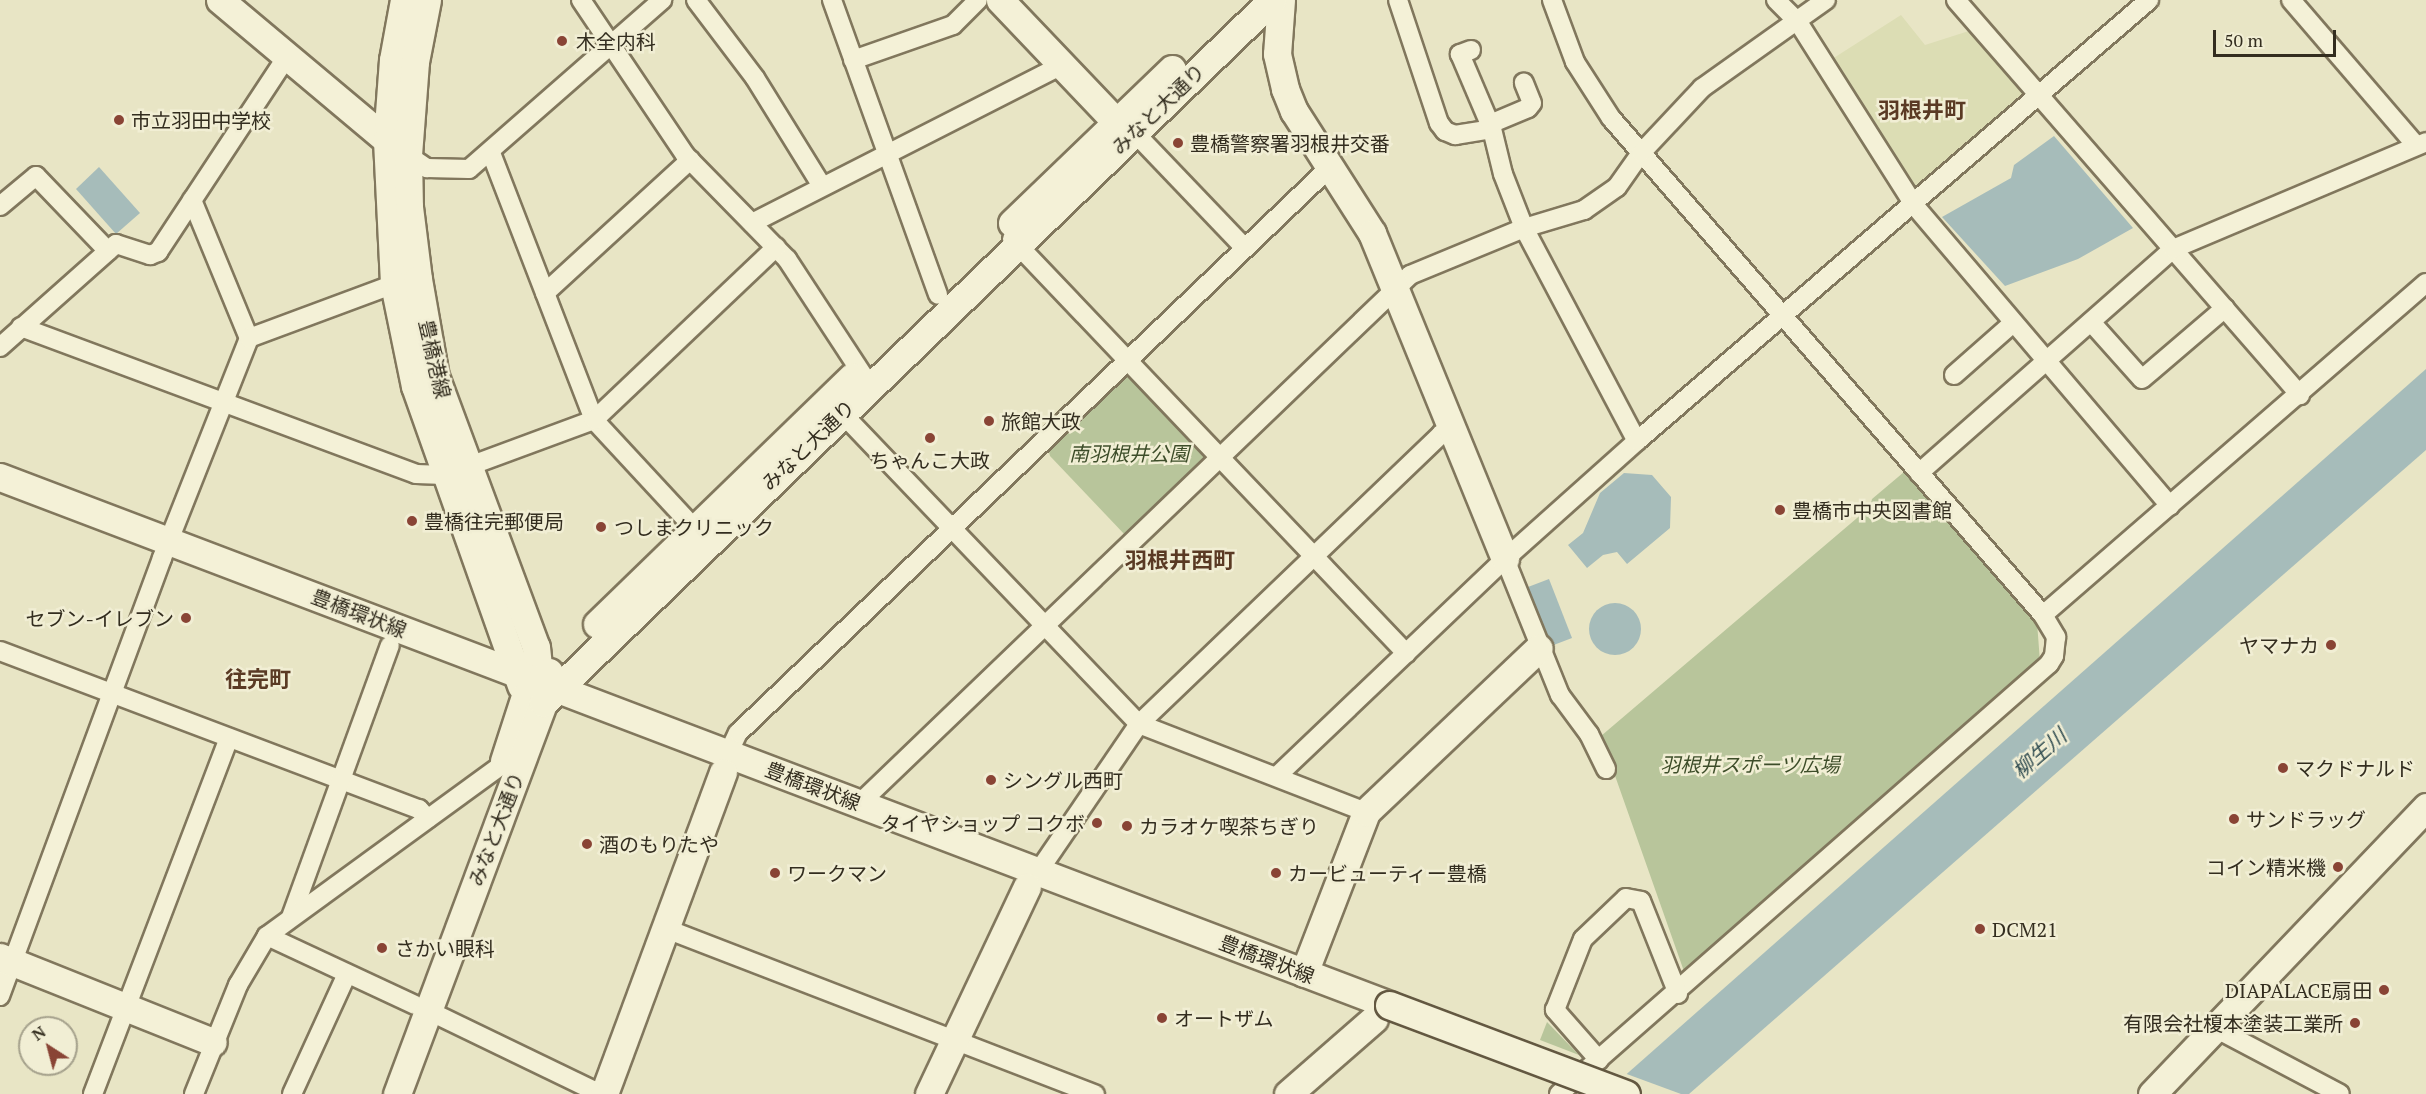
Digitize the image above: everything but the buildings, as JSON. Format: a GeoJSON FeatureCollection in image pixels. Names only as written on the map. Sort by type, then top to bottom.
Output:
{"type":"FeatureCollection","features":[{"type":"Feature","properties":{"kind":"main road"},"geometry":{"type":"LineString","coordinates":[[220,0],[387,140]]}},
{"type":"Feature","properties":{"kind":"main road","name":"豊橋港線"},"geometry":{"type":"LineString","coordinates":[[404,0],[393,60],[387,140],[394,284],[415,386],[455,471],[536,689]]}},
{"type":"Feature","properties":{"kind":"main road","name":"豊橋港線"},"geometry":{"type":"LineString","coordinates":[[427,0],[415,62],[408,156],[409,207],[417,279],[455,471]]}},
{"type":"Feature","properties":{"kind":"main road"},"geometry":{"type":"LineString","coordinates":[[1000,0],[1125,127]]}},
{"type":"Feature","properties":{"kind":"main road","name":"みなと大通り"},"geometry":{"type":"LineString","coordinates":[[381,1094],[421,1008],[536,689],[865,378],[1125,127],[1245,0]]}},
{"type":"Feature","properties":{"kind":"main road","name":"みなと大通り"},"geometry":{"type":"LineString","coordinates":[[1125,127],[1272,0]]}},
{"type":"Feature","properties":{"kind":"main road"},"geometry":{"type":"LineString","coordinates":[[1281,0],[1280,73],[1294,111],[1372,233],[1505,559]]}},
{"type":"Feature","properties":{"kind":"main road","name":"みなと大通り"},"geometry":{"type":"LineString","coordinates":[[865,378],[938,294],[1010,238]]}},
{"type":"Feature","properties":{"kind":"main road","name":"みなと大通り"},"geometry":{"type":"LineString","coordinates":[[397,1094],[421,1008],[503,764],[536,689],[694,528],[835,406]]}},
{"type":"Feature","properties":{"kind":"main road","name":"豊橋環状線"},"geometry":{"type":"LineString","coordinates":[[0,477],[390,645],[536,689]]}},
{"type":"Feature","properties":{"kind":"main road","name":"豊橋環状線"},"geometry":{"type":"LineString","coordinates":[[0,496],[166,550],[536,689],[1382,1015],[1573,1094]]}},
{"type":"Feature","properties":{"kind":"main road"},"geometry":{"type":"LineString","coordinates":[[1304,973],[1366,812],[1539,648]]}},
{"type":"Feature","properties":{"kind":"main road"},"geometry":{"type":"LineString","coordinates":[[603,1094],[725,763]]}},
{"type":"Feature","properties":{"kind":"main road","name":"豊橋環状線"},"geometry":{"type":"LineString","coordinates":[[725,763],[859,804],[1032,879],[1304,973],[1382,1015],[1626,1094]]}},
{"type":"Feature","properties":{"kind":"main road"},"geometry":{"type":"LineString","coordinates":[[2152,1094],[2426,807]]}},
{"type":"Feature","properties":{"kind":"main road"},"geometry":{"type":"LineString","coordinates":[[929,1094],[1032,879]]}},
{"type":"Feature","properties":{"kind":"main road"},"geometry":{"type":"LineString","coordinates":[[6,959],[128,1005],[213,1042]]}},
{"type":"Feature","properties":{"kind":"main road"},"geometry":{"type":"LineString","coordinates":[[1288,1094],[1382,1015]]}},
{"type":"Feature","properties":{"kind":"street"},"geometry":{"type":"LineString","coordinates":[[581,0],[690,160],[776,247],[865,378]]}},
{"type":"Feature","properties":{"kind":"street"},"geometry":{"type":"LineString","coordinates":[[387,140],[427,168],[460,172],[490,153],[610,43],[662,0]]}},
{"type":"Feature","properties":{"kind":"street"},"geometry":{"type":"LineString","coordinates":[[696,0],[756,78],[822,186]]}},
{"type":"Feature","properties":{"kind":"street"},"geometry":{"type":"LineString","coordinates":[[832,0],[938,294]]}},
{"type":"Feature","properties":{"kind":"street"},"geometry":{"type":"LineString","coordinates":[[853,60],[953,25],[978,0]]}},
{"type":"Feature","properties":{"kind":"street"},"geometry":{"type":"LineString","coordinates":[[1398,0],[1412,48],[1445,131],[1455,135],[1491,126],[1528,108],[1532,103],[1524,83]]}},
{"type":"Feature","properties":{"kind":"street"},"geometry":{"type":"LineString","coordinates":[[1552,0],[1587,83],[1641,153],[2043,615],[2056,637],[2049,664],[1678,993],[1559,1094]]}},
{"type":"Feature","properties":{"kind":"street"},"geometry":{"type":"LineString","coordinates":[[1776,0],[1797,22],[1914,205],[2170,506]]}},
{"type":"Feature","properties":{"kind":"street"},"geometry":{"type":"LineString","coordinates":[[859,804],[1396,290],[1410,274],[1524,228],[1584,210],[1617,187],[1641,153],[1702,88],[1826,0]]}},
{"type":"Feature","properties":{"kind":"street"},"geometry":{"type":"LineString","coordinates":[[1956,0],[2037,97],[2300,395]]}},
{"type":"Feature","properties":{"kind":"street"},"geometry":{"type":"LineString","coordinates":[[1278,776],[1505,559],[1638,441],[2149,0]]}},
{"type":"Feature","properties":{"kind":"street"},"geometry":{"type":"LineString","coordinates":[[1919,473],[2173,249],[2421,143],[2291,0]]}},
{"type":"Feature","properties":{"kind":"street"},"geometry":{"type":"LineString","coordinates":[[1471,50],[1460,54],[1491,126],[1503,174],[1524,228],[1638,441]]}},
{"type":"Feature","properties":{"kind":"street"},"geometry":{"type":"LineString","coordinates":[[8,334],[116,244],[150,255],[158,252],[288,55]]}},
{"type":"Feature","properties":{"kind":"street"},"geometry":{"type":"LineString","coordinates":[[752,223],[1062,65]]}},
{"type":"Feature","properties":{"kind":"street"},"geometry":{"type":"LineString","coordinates":[[1125,127],[1244,247]]}},
{"type":"Feature","properties":{"kind":"street"},"geometry":{"type":"LineString","coordinates":[[490,153],[594,420],[694,528]]}},
{"type":"Feature","properties":{"kind":"street"},"geometry":{"type":"LineString","coordinates":[[545,293],[690,160]]}},
{"type":"Feature","properties":{"kind":"street"},"geometry":{"type":"LineString","coordinates":[[725,763],[738,733],[953,531],[1244,247],[1330,167]]}},
{"type":"Feature","properties":{"kind":"street"},"geometry":{"type":"LineString","coordinates":[[0,206],[36,176],[108,250]]}},
{"type":"Feature","properties":{"kind":"street"},"geometry":{"type":"LineString","coordinates":[[0,996],[6,959],[114,693],[166,550],[249,338],[192,200]]}},
{"type":"Feature","properties":{"kind":"street"},"geometry":{"type":"LineString","coordinates":[[1010,238],[1406,652]]}},
{"type":"Feature","properties":{"kind":"street"},"geometry":{"type":"LineString","coordinates":[[8,334],[223,401],[416,474],[455,471],[594,420],[776,247]]}},
{"type":"Feature","properties":{"kind":"street"},"geometry":{"type":"LineString","coordinates":[[2043,615],[2300,395],[2426,283]]}},
{"type":"Feature","properties":{"kind":"street"},"geometry":{"type":"LineString","coordinates":[[249,338],[394,284]]}},
{"type":"Feature","properties":{"kind":"street"},"geometry":{"type":"LineString","coordinates":[[2091,322],[2142,380],[2224,308]]}},
{"type":"Feature","properties":{"kind":"street"},"geometry":{"type":"LineString","coordinates":[[1954,375],[2013,323]]}},
{"type":"Feature","properties":{"kind":"street"},"geometry":{"type":"LineString","coordinates":[[835,406],[1139,724],[1366,812]]}},
{"type":"Feature","properties":{"kind":"street"},"geometry":{"type":"LineString","coordinates":[[1032,879],[1139,724],[1441,434],[1452,430]]}},
{"type":"Feature","properties":{"kind":"street"},"geometry":{"type":"LineString","coordinates":[[1505,559],[1539,648],[1560,695],[1589,734],[1606,769]]}},
{"type":"Feature","properties":{"kind":"street"},"geometry":{"type":"LineString","coordinates":[[291,916],[390,645]]}},
{"type":"Feature","properties":{"kind":"street"},"geometry":{"type":"LineString","coordinates":[[0,651],[419,809],[428,819]]}},
{"type":"Feature","properties":{"kind":"street"},"geometry":{"type":"LineString","coordinates":[[93,1094],[229,738]]}},
{"type":"Feature","properties":{"kind":"street"},"geometry":{"type":"LineString","coordinates":[[194,1094],[213,1042],[267,936],[291,916],[503,764]]}},
{"type":"Feature","properties":{"kind":"street"},"geometry":{"type":"LineString","coordinates":[[1599,1060],[1555,1010],[1583,939],[1626,898],[1641,901],[1678,993]]}},
{"type":"Feature","properties":{"kind":"street"},"geometry":{"type":"LineString","coordinates":[[664,928],[1095,1094]]}},
{"type":"Feature","properties":{"kind":"street"},"geometry":{"type":"LineString","coordinates":[[267,936],[603,1094]]}},
{"type":"Feature","properties":{"kind":"street"},"geometry":{"type":"LineString","coordinates":[[292,1094],[347,974]]}},
{"type":"Feature","properties":{"kind":"street"},"geometry":{"type":"LineString","coordinates":[[2215,1028],[2340,1094]]}},
{"type":"Feature","properties":{"kind":"green space"},"geometry":{"type":"Polygon","coordinates":[[[1901,15],[1925,45],[1972,30],[2025,94],[1915,192],[1829,61],[1901,15]]]}},
{"type":"Feature","properties":{"kind":"green space","name":"南羽根井公園"},"geometry":{"type":"Polygon","coordinates":[[[1126,372],[1210,454],[1126,536],[1050,456],[1048,448],[1126,372]]]}},
{"type":"Feature","properties":{"kind":"green space","name":"羽根井スポーツ広場"},"geometry":{"type":"Polygon","coordinates":[[[1904,472],[2037,622],[2040,662],[1686,977],[1601,736],[1870,507],[1872,499],[1904,472]]]}},
{"type":"Feature","properties":{"kind":"green space"},"geometry":{"type":"Polygon","coordinates":[[[1547,1022],[1579,1055],[1540,1040],[1547,1022]]]}},
{"type":"Feature","properties":{"kind":"water"},"geometry":{"type":"Polygon","coordinates":[[[2054,136],[2133,228],[2078,259],[2005,286],[1942,217],[2011,178],[2014,165],[2054,136]]]}},
{"type":"Feature","properties":{"kind":"water"},"geometry":{"type":"Polygon","coordinates":[[[99,167],[140,213],[116,234],[76,189],[99,167]]]}},
{"type":"Feature","properties":{"kind":"water","name":"柳生川"},"geometry":{"type":"Polygon","coordinates":[[[2426,369],[2426,450],[1689,1094],[1604,1094],[2426,369]]]}},
{"type":"Feature","properties":{"kind":"water"},"geometry":{"type":"Polygon","coordinates":[[[1624,473],[1652,475],[1671,497],[1670,528],[1627,564],[1617,552],[1603,555],[1587,568],[1568,545],[1583,533],[1600,493],[1624,473]]]}},
{"type":"Feature","properties":{"kind":"water"},"geometry":{"type":"Polygon","coordinates":[[[1549,579],[1572,638],[1551,646],[1528,587],[1549,579]]]}},
{"type":"Feature","properties":{"kind":"water"},"geometry":{"type":"Polygon","coordinates":[[[1610,603],[1620,603],[1630,607],[1637,614],[1641,629],[1637,644],[1630,651],[1620,655],[1610,655],[1600,651],[1593,644],[1589,634],[1589,624],[1593,614],[1600,607],[1610,603]]]}},
{"type":"Feature","properties":{"kind":"pier"},"geometry":{"type":"Polygon","coordinates":[[[1624,1073],[1681,1094],[1601,1094],[1624,1073]]]}},
{"type":"Feature","properties":{"kind":"place","name":"木全内科"},"geometry":{"type":"Point","coordinates":[562,41]}},
{"type":"Feature","properties":{"kind":"place","name":"市立羽田中学校"},"geometry":{"type":"Point","coordinates":[119,120]}},
{"type":"Feature","properties":{"kind":"place","name":"豊橋警察署羽根井交番"},"geometry":{"type":"Point","coordinates":[1178,143]}},
{"type":"Feature","properties":{"kind":"place","name":"旅館大政"},"geometry":{"type":"Point","coordinates":[989,421]}},
{"type":"Feature","properties":{"kind":"place","name":"ちゃんこ大政"},"geometry":{"type":"Point","coordinates":[930,438]}},
{"type":"Feature","properties":{"kind":"place","name":"豊橋市中央図書館"},"geometry":{"type":"Point","coordinates":[1780,510]}},
{"type":"Feature","properties":{"kind":"place","name":"豊橋往完郵便局"},"geometry":{"type":"Point","coordinates":[412,521]}},
{"type":"Feature","properties":{"kind":"place","name":"つしまクリニック"},"geometry":{"type":"Point","coordinates":[601,527]}},
{"type":"Feature","properties":{"kind":"place","name":"セブン-イレブン"},"geometry":{"type":"Point","coordinates":[186,618]}},
{"type":"Feature","properties":{"kind":"place","name":"ヤマナカ"},"geometry":{"type":"Point","coordinates":[2331,645]}},
{"type":"Feature","properties":{"kind":"place","name":"マクドナルド"},"geometry":{"type":"Point","coordinates":[2283,768]}},
{"type":"Feature","properties":{"kind":"place","name":"シングル西町"},"geometry":{"type":"Point","coordinates":[991,780]}},
{"type":"Feature","properties":{"kind":"place","name":"サンドラッグ"},"geometry":{"type":"Point","coordinates":[2234,819]}},
{"type":"Feature","properties":{"kind":"place","name":"タイヤショップ コクボ"},"geometry":{"type":"Point","coordinates":[1097,823]}},
{"type":"Feature","properties":{"kind":"place","name":"カラオケ喫茶ちぎり"},"geometry":{"type":"Point","coordinates":[1127,826]}},
{"type":"Feature","properties":{"kind":"place","name":"酒のもりたや"},"geometry":{"type":"Point","coordinates":[587,844]}},
{"type":"Feature","properties":{"kind":"place","name":"コイン精米機"},"geometry":{"type":"Point","coordinates":[2338,867]}},
{"type":"Feature","properties":{"kind":"place","name":"ワークマン"},"geometry":{"type":"Point","coordinates":[775,873]}},
{"type":"Feature","properties":{"kind":"place","name":"カービューティー豊橋"},"geometry":{"type":"Point","coordinates":[1276,873]}},
{"type":"Feature","properties":{"kind":"place","name":"DCM21"},"geometry":{"type":"Point","coordinates":[1980,929]}},
{"type":"Feature","properties":{"kind":"place","name":"さかい眼科"},"geometry":{"type":"Point","coordinates":[382,948]}},
{"type":"Feature","properties":{"kind":"place","name":"DIAPALACE扇田"},"geometry":{"type":"Point","coordinates":[2384,990]}},
{"type":"Feature","properties":{"kind":"place","name":"オートザム"},"geometry":{"type":"Point","coordinates":[1162,1018]}},
{"type":"Feature","properties":{"kind":"place","name":"有限会社榎本塗装工業所"},"geometry":{"type":"Point","coordinates":[2355,1023]}},
{"type":"Feature","properties":{"kind":"district","name":"羽根井町"},"geometry":{"type":"Point","coordinates":[1922,110]}},
{"type":"Feature","properties":{"kind":"district","name":"羽根井西町"},"geometry":{"type":"Point","coordinates":[1180,560]}},
{"type":"Feature","properties":{"kind":"district","name":"往完町"},"geometry":{"type":"Point","coordinates":[258,679]}}]}
